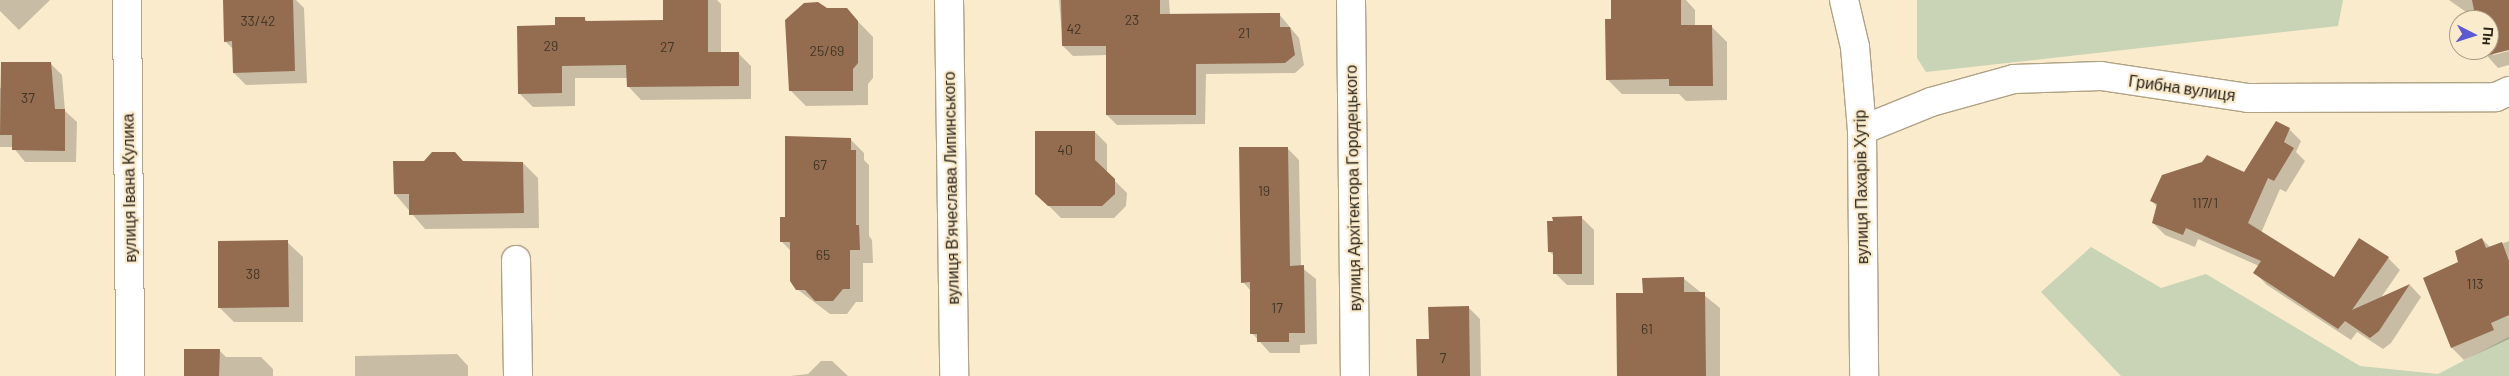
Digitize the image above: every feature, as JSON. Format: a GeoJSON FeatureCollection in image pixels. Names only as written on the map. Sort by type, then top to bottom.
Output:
{"type":"FeatureCollection","features":[{"type":"Feature","properties":{"kind":"street","name":"вулиця Івана Кулика"},"geometry":{"type":"LineString","coordinates":[[127,0],[130,376]]}},
{"type":"Feature","properties":{"kind":"street","name":"вулиця Вʼячеслава Липинського"},"geometry":{"type":"LineString","coordinates":[[949,0],[954,376]]}},
{"type":"Feature","properties":{"kind":"street","name":"вулиця Архітектора Городецького"},"geometry":{"type":"LineString","coordinates":[[1351,0],[1355,376]]}},
{"type":"Feature","properties":{"kind":"street","name":"вулиця Пахарів Хутір"},"geometry":{"type":"LineString","coordinates":[[1844,0],[1856,47],[1862,130],[1864,376]]}},
{"type":"Feature","properties":{"kind":"street","name":"Грибна вулиця"},"geometry":{"type":"LineString","coordinates":[[1862,130],[1931,102],[2014,79],[2101,76],[2248,98],[2496,97],[2509,91]]}},
{"type":"Feature","properties":{"kind":"street"},"geometry":{"type":"LineString","coordinates":[[516,260],[518,376]]}},
{"type":"Feature","properties":{"kind":"green space"},"geometry":{"type":"Polygon","coordinates":[[[1917,0],[2343,0],[2338,26],[1926,72],[1917,58],[1917,0]]]}},
{"type":"Feature","properties":{"kind":"green space"},"geometry":{"type":"Polygon","coordinates":[[[2091,247],[2161,288],[2206,274],[2360,366],[2438,374],[2509,337],[2509,376],[2121,376],[2041,292],[2091,247]]]}},
{"type":"Feature","properties":{"kind":"building"},"geometry":{"type":"Polygon","coordinates":[[[223,0],[293,0],[295,71],[233,73],[232,41],[224,42],[223,0]]]}},
{"type":"Feature","properties":{"kind":"building"},"geometry":{"type":"Polygon","coordinates":[[[663,0],[708,0],[708,52],[739,52],[739,86],[627,87],[626,65],[562,66],[562,93],[518,94],[517,26],[555,25],[555,17],[585,17],[585,21],[663,20],[663,0]]]}},
{"type":"Feature","properties":{"kind":"building"},"geometry":{"type":"Polygon","coordinates":[[[1061,0],[1160,0],[1160,14],[1280,13],[1280,27],[1290,27],[1295,55],[1285,63],[1196,64],[1196,115],[1106,115],[1106,46],[1062,46],[1061,0]]]}},
{"type":"Feature","properties":{"kind":"building"},"geometry":{"type":"Polygon","coordinates":[[[1611,0],[1681,0],[1681,25],[1712,25],[1713,86],[1669,86],[1669,79],[1606,80],[1605,19],[1611,19],[1611,0]]]}},
{"type":"Feature","properties":{"kind":"building"},"geometry":{"type":"Polygon","coordinates":[[[2472,0],[2509,0],[2509,50],[2499,52],[2499,10],[2474,10],[2472,0]]]}},
{"type":"Feature","properties":{"kind":"building"},"geometry":{"type":"Polygon","coordinates":[[[818,2],[827,8],[847,8],[858,21],[858,63],[853,69],[853,91],[789,91],[785,20],[804,3],[818,2]]]}},
{"type":"Feature","properties":{"kind":"building"},"geometry":{"type":"Polygon","coordinates":[[[1,62],[51,62],[55,109],[65,109],[65,151],[12,150],[12,135],[0,135],[1,62]]]}},
{"type":"Feature","properties":{"kind":"building"},"geometry":{"type":"Polygon","coordinates":[[[2276,121],[2290,128],[2284,142],[2294,148],[2274,181],[2268,178],[2248,223],[2334,277],[2359,238],[2389,257],[2352,310],[2410,284],[2379,331],[2370,338],[2345,321],[2338,329],[2253,273],[2261,261],[2186,228],[2183,235],[2152,223],[2157,204],[2150,201],[2162,175],[2202,162],[2207,155],[2244,172],[2276,121]]]}},
{"type":"Feature","properties":{"kind":"building"},"geometry":{"type":"Polygon","coordinates":[[[1035,131],[1095,131],[1095,160],[1115,179],[1115,194],[1102,206],[1048,206],[1035,194],[1035,131]]]}},
{"type":"Feature","properties":{"kind":"building"},"geometry":{"type":"Polygon","coordinates":[[[785,136],[851,138],[851,150],[856,150],[856,225],[859,225],[860,250],[850,250],[850,289],[843,289],[833,301],[815,301],[805,290],[796,290],[790,281],[790,242],[780,242],[780,217],[785,217],[785,136]]]}},
{"type":"Feature","properties":{"kind":"building"},"geometry":{"type":"Polygon","coordinates":[[[1239,147],[1288,147],[1290,266],[1304,265],[1305,333],[1289,333],[1289,342],[1257,342],[1257,334],[1250,334],[1250,282],[1241,283],[1239,147]]]}},
{"type":"Feature","properties":{"kind":"building"},"geometry":{"type":"Polygon","coordinates":[[[432,152],[455,152],[463,161],[523,162],[524,213],[409,215],[409,194],[394,194],[393,161],[424,161],[432,152]]]}},
{"type":"Feature","properties":{"kind":"building"},"geometry":{"type":"Polygon","coordinates":[[[1582,216],[1582,274],[1553,274],[1553,252],[1548,252],[1547,221],[1553,221],[1552,217],[1582,216]]]}},
{"type":"Feature","properties":{"kind":"building"},"geometry":{"type":"Polygon","coordinates":[[[2482,238],[2486,248],[2502,242],[2509,261],[2509,315],[2491,323],[2494,330],[2451,348],[2423,278],[2458,262],[2455,251],[2482,238]]]}},
{"type":"Feature","properties":{"kind":"building"},"geometry":{"type":"Polygon","coordinates":[[[288,240],[289,307],[218,308],[218,241],[288,240]]]}},
{"type":"Feature","properties":{"kind":"building"},"geometry":{"type":"Polygon","coordinates":[[[1684,277],[1684,292],[1705,292],[1706,376],[1617,376],[1616,293],[1643,293],[1642,278],[1684,277]]]}},
{"type":"Feature","properties":{"kind":"building"},"geometry":{"type":"Polygon","coordinates":[[[1469,306],[1470,376],[1417,376],[1416,339],[1429,339],[1428,307],[1469,306]]]}},
{"type":"Feature","properties":{"kind":"building"},"geometry":{"type":"Polygon","coordinates":[[[184,349],[220,349],[219,376],[184,376],[184,349]]]}}]}
